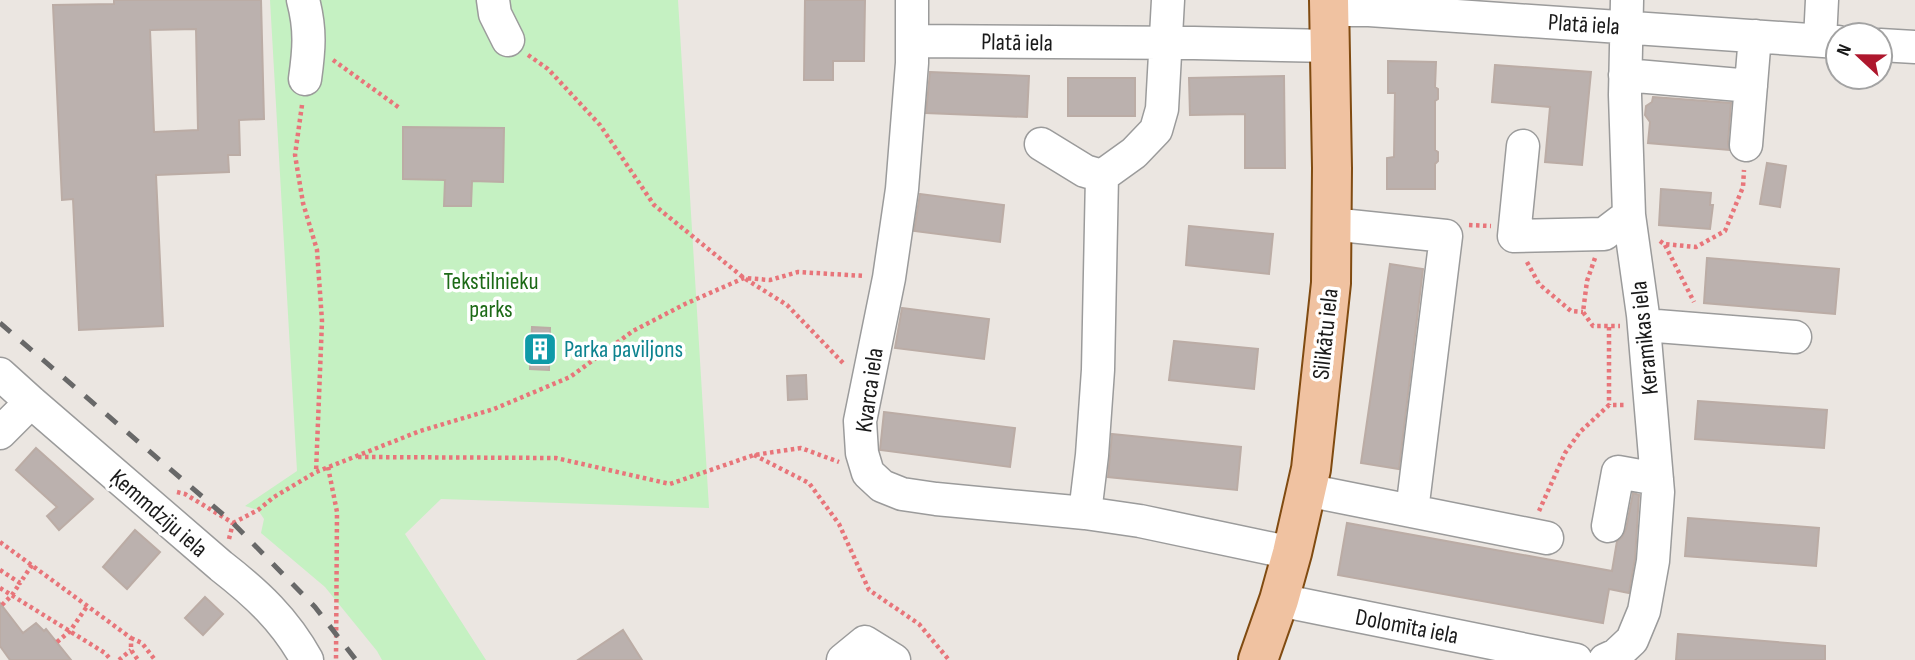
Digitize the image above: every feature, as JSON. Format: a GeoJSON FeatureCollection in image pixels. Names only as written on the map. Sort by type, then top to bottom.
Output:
{"type":"FeatureCollection","features":[{"type":"Feature","properties":{"kind":"main road","name":"Silikātu iela"},"geometry":{"type":"LineString","coordinates":[[1258,660],[1279,600],[1311,469],[1331,284],[1330,19]]}},
{"type":"Feature","properties":{"kind":"street"},"geometry":{"type":"LineString","coordinates":[[303,0],[310,43],[305,79]]}},
{"type":"Feature","properties":{"kind":"street"},"geometry":{"type":"LineString","coordinates":[[492,0],[495,14],[508,40]]}},
{"type":"Feature","properties":{"kind":"street","name":"Kvarca iela"},"geometry":{"type":"LineString","coordinates":[[868,473],[862,453],[860,421],[889,278],[902,189],[913,41],[912,0]]}},
{"type":"Feature","properties":{"kind":"street"},"geometry":{"type":"LineString","coordinates":[[1102,176],[1134,153],[1156,130],[1162,108],[1168,0]]}},
{"type":"Feature","properties":{"kind":"street"},"geometry":{"type":"LineString","coordinates":[[1822,0],[1826,21]]}},
{"type":"Feature","properties":{"kind":"street","name":"Platā iela"},"geometry":{"type":"LineString","coordinates":[[913,41],[1194,43],[1369,10],[1626,13],[1755,36],[1824,41]]}},
{"type":"Feature","properties":{"kind":"street","name":"Keramikas iela"},"geometry":{"type":"LineString","coordinates":[[1605,660],[1616,655],[1632,640],[1644,611],[1653,561],[1658,492],[1644,325],[1629,215],[1626,13]]}},
{"type":"Feature","properties":{"kind":"street"},"geometry":{"type":"LineString","coordinates":[[1746,145],[1755,36]]}},
{"type":"Feature","properties":{"kind":"street"},"geometry":{"type":"LineString","coordinates":[[1894,46],[1915,47]]}},
{"type":"Feature","properties":{"kind":"street"},"geometry":{"type":"LineString","coordinates":[[1625,75],[1751,86]]}},
{"type":"Feature","properties":{"kind":"street"},"geometry":{"type":"LineString","coordinates":[[1041,144],[1085,171],[1102,176]]}},
{"type":"Feature","properties":{"kind":"street"},"geometry":{"type":"LineString","coordinates":[[1523,146],[1514,236],[1604,234],[1629,215]]}},
{"type":"Feature","properties":{"kind":"street"},"geometry":{"type":"LineString","coordinates":[[1085,513],[1098,370],[1102,176]]}},
{"type":"Feature","properties":{"kind":"street"},"geometry":{"type":"LineString","coordinates":[[1332,227],[1350,226],[1447,236],[1412,511]]}},
{"type":"Feature","properties":{"kind":"street"},"geometry":{"type":"LineString","coordinates":[[1644,325],[1795,337]]}},
{"type":"Feature","properties":{"kind":"street","name":"Ķemmdziju iela"},"geometry":{"type":"LineString","coordinates":[[0,374],[252,590],[279,618],[307,660]]}},
{"type":"Feature","properties":{"kind":"street"},"geometry":{"type":"LineString","coordinates":[[0,433],[31,402]]}},
{"type":"Feature","properties":{"kind":"street"},"geometry":{"type":"LineString","coordinates":[[1608,526],[1618,472],[1657,479]]}},
{"type":"Feature","properties":{"kind":"street"},"geometry":{"type":"LineString","coordinates":[[868,473],[882,486],[902,494],[1085,513],[1166,526],[1292,553]]}},
{"type":"Feature","properties":{"kind":"street"},"geometry":{"type":"LineString","coordinates":[[1306,491],[1538,536]]}},
{"type":"Feature","properties":{"kind":"street","name":"Dolomīta iela"},"geometry":{"type":"LineString","coordinates":[[1279,600],[1576,660]]}},
{"type":"Feature","properties":{"kind":"street"},"geometry":{"type":"LineString","coordinates":[[843,660],[865,642],[894,660]]}},
{"type":"Feature","properties":{"kind":"path"},"geometry":{"type":"LineString","coordinates":[[508,40],[548,69],[600,125],[654,205],[744,278],[787,305],[834,356],[868,385]]}},
{"type":"Feature","properties":{"kind":"path"},"geometry":{"type":"LineString","coordinates":[[310,43],[401,109]]}},
{"type":"Feature","properties":{"kind":"path"},"geometry":{"type":"LineString","coordinates":[[305,79],[295,155],[303,203],[317,250],[322,321],[316,472]]}},
{"type":"Feature","properties":{"kind":"path"},"geometry":{"type":"LineString","coordinates":[[1664,244],[1696,247],[1726,231],[1743,187],[1746,145]]}},
{"type":"Feature","properties":{"kind":"path"},"geometry":{"type":"LineString","coordinates":[[1629,215],[1664,244],[1696,305],[1705,329]]}},
{"type":"Feature","properties":{"kind":"path"},"geometry":{"type":"LineString","coordinates":[[1447,236],[1465,225],[1496,226],[1514,236],[1539,284],[1571,311],[1583,312]]}},
{"type":"Feature","properties":{"kind":"path"},"geometry":{"type":"LineString","coordinates":[[1604,234],[1587,281],[1583,312],[1593,326],[1644,325]]}},
{"type":"Feature","properties":{"kind":"path"},"geometry":{"type":"LineString","coordinates":[[233,523],[316,472],[420,431],[494,409],[570,377],[633,331],[744,278],[770,280],[798,272],[850,275]]}},
{"type":"Feature","properties":{"kind":"path"},"geometry":{"type":"LineString","coordinates":[[1609,327],[1609,405]]}},
{"type":"Feature","properties":{"kind":"path"},"geometry":{"type":"LineString","coordinates":[[1538,536],[1565,453],[1580,432],[1609,405],[1651,405]]}},
{"type":"Feature","properties":{"kind":"path"},"geometry":{"type":"LineString","coordinates":[[353,457],[556,458],[670,484],[754,455],[801,448],[868,473]]}},
{"type":"Feature","properties":{"kind":"path"},"geometry":{"type":"LineString","coordinates":[[754,455],[809,483],[839,524],[869,590],[919,624],[949,660]]}},
{"type":"Feature","properties":{"kind":"path"},"geometry":{"type":"LineString","coordinates":[[328,467],[337,512],[336,660]]}},
{"type":"Feature","properties":{"kind":"path"},"geometry":{"type":"LineString","coordinates":[[0,542],[131,638],[142,643],[155,660]]}},
{"type":"Feature","properties":{"kind":"path"},"geometry":{"type":"LineString","coordinates":[[2,605],[32,565]]}},
{"type":"Feature","properties":{"kind":"path"},"geometry":{"type":"LineString","coordinates":[[0,570],[20,583]]}},
{"type":"Feature","properties":{"kind":"path"},"geometry":{"type":"LineString","coordinates":[[0,588],[105,653],[111,660]]}},
{"type":"Feature","properties":{"kind":"path"},"geometry":{"type":"LineString","coordinates":[[57,642],[70,631],[88,605]]}},
{"type":"Feature","properties":{"kind":"path"},"geometry":{"type":"LineString","coordinates":[[131,638],[131,650],[138,660]]}},
{"type":"Feature","properties":{"kind":"path"},"geometry":{"type":"LineString","coordinates":[[119,660],[131,650]]}},
{"type":"Feature","properties":{"kind":"green space","name":"Tekstilnieku parks"},"geometry":{"type":"Polygon","coordinates":[[[270,0],[678,0],[709,508],[441,499],[405,534],[486,660],[382,660],[325,587],[261,533],[264,519],[258,510],[245,506],[297,471],[270,0]]]}},
{"type":"Feature","properties":{"kind":"building"},"geometry":{"type":"Polygon","coordinates":[[[114,0],[261,0],[264,119],[239,120],[240,155],[228,155],[229,172],[156,175],[163,326],[79,330],[73,199],[62,200],[53,5],[114,4],[114,0]],[[196,29],[150,30],[154,132],[198,130],[196,29]]]}},
{"type":"Feature","properties":{"kind":"building"},"geometry":{"type":"Polygon","coordinates":[[[805,0],[865,0],[864,61],[833,61],[833,80],[804,80],[805,0]]]}},
{"type":"Feature","properties":{"kind":"building"},"geometry":{"type":"Polygon","coordinates":[[[1388,61],[1436,62],[1435,87],[1438,89],[1438,99],[1435,101],[1435,150],[1438,152],[1438,161],[1435,164],[1435,189],[1387,189],[1387,158],[1394,157],[1395,93],[1388,93],[1388,61]]]}},
{"type":"Feature","properties":{"kind":"building"},"geometry":{"type":"Polygon","coordinates":[[[1495,65],[1591,72],[1582,165],[1545,162],[1550,107],[1492,102],[1495,65]]]}},
{"type":"Feature","properties":{"kind":"building"},"geometry":{"type":"Polygon","coordinates":[[[930,72],[1029,76],[1027,117],[926,113],[930,72]]]}},
{"type":"Feature","properties":{"kind":"building"},"geometry":{"type":"Polygon","coordinates":[[[1284,76],[1285,168],[1245,168],[1245,114],[1190,115],[1189,78],[1284,76]]]}},
{"type":"Feature","properties":{"kind":"building"},"geometry":{"type":"Polygon","coordinates":[[[1068,78],[1135,78],[1135,116],[1068,116],[1068,78]]]}},
{"type":"Feature","properties":{"kind":"building"},"geometry":{"type":"Polygon","coordinates":[[[1653,97],[1731,103],[1729,150],[1648,143],[1650,122],[1645,115],[1646,106],[1652,102],[1653,97]]]}},
{"type":"Feature","properties":{"kind":"building"},"geometry":{"type":"Polygon","coordinates":[[[403,127],[504,128],[503,182],[472,181],[471,206],[444,206],[445,180],[403,179],[403,127]]]}},
{"type":"Feature","properties":{"kind":"building"},"geometry":{"type":"Polygon","coordinates":[[[1767,163],[1786,166],[1780,207],[1760,204],[1767,163]]]}},
{"type":"Feature","properties":{"kind":"building"},"geometry":{"type":"Polygon","coordinates":[[[1661,189],[1711,193],[1710,205],[1713,205],[1710,229],[1659,225],[1661,189]]]}},
{"type":"Feature","properties":{"kind":"building"},"geometry":{"type":"Polygon","coordinates":[[[920,194],[1004,205],[1000,242],[914,231],[920,194]]]}},
{"type":"Feature","properties":{"kind":"building"},"geometry":{"type":"Polygon","coordinates":[[[1189,226],[1273,234],[1269,274],[1186,265],[1189,226]]]}},
{"type":"Feature","properties":{"kind":"building"},"geometry":{"type":"Polygon","coordinates":[[[1707,258],[1839,269],[1835,314],[1704,303],[1707,258]]]}},
{"type":"Feature","properties":{"kind":"building"},"geometry":{"type":"Polygon","coordinates":[[[1390,264],[1423,269],[1399,469],[1361,463],[1390,264]]]}},
{"type":"Feature","properties":{"kind":"building"},"geometry":{"type":"Polygon","coordinates":[[[902,308],[989,319],[984,359],[895,348],[902,308]]]}},
{"type":"Feature","properties":{"kind":"building","name":"Parka paviljons"},"geometry":{"type":"Polygon","coordinates":[[[532,327],[550,328],[549,370],[530,369],[532,327]]]}},
{"type":"Feature","properties":{"kind":"building"},"geometry":{"type":"Polygon","coordinates":[[[1174,341],[1258,349],[1254,389],[1169,380],[1174,341]]]}},
{"type":"Feature","properties":{"kind":"building"},"geometry":{"type":"Polygon","coordinates":[[[806,375],[807,399],[788,400],[787,376],[806,375]]]}},
{"type":"Feature","properties":{"kind":"building"},"geometry":{"type":"Polygon","coordinates":[[[1698,401],[1827,410],[1824,448],[1695,439],[1698,401]]]}},
{"type":"Feature","properties":{"kind":"building"},"geometry":{"type":"Polygon","coordinates":[[[884,412],[1015,428],[1010,467],[880,450],[884,412]]]}},
{"type":"Feature","properties":{"kind":"building"},"geometry":{"type":"Polygon","coordinates":[[[1112,434],[1241,447],[1237,490],[1108,477],[1112,434]]]}},
{"type":"Feature","properties":{"kind":"building"},"geometry":{"type":"Polygon","coordinates":[[[36,448],[93,499],[59,530],[47,516],[57,507],[16,470],[36,448]]]}},
{"type":"Feature","properties":{"kind":"building"},"geometry":{"type":"Polygon","coordinates":[[[1633,493],[1639,495],[1635,559],[1629,593],[1609,589],[1603,623],[1338,575],[1347,523],[1612,571],[1617,541],[1626,529],[1633,493]]]}},
{"type":"Feature","properties":{"kind":"building"},"geometry":{"type":"Polygon","coordinates":[[[1688,518],[1819,528],[1816,566],[1685,556],[1688,518]]]}},
{"type":"Feature","properties":{"kind":"building"},"geometry":{"type":"Polygon","coordinates":[[[135,530],[160,552],[127,589],[103,567],[135,530]]]}},
{"type":"Feature","properties":{"kind":"building"},"geometry":{"type":"Polygon","coordinates":[[[205,597],[223,614],[203,635],[185,618],[205,597]]]}},
{"type":"Feature","properties":{"kind":"building"},"geometry":{"type":"Polygon","coordinates":[[[0,603],[23,633],[36,623],[44,631],[46,629],[71,660],[10,660],[0,646],[0,603]]]}},
{"type":"Feature","properties":{"kind":"building"},"geometry":{"type":"Polygon","coordinates":[[[623,630],[642,660],[578,660],[623,630]]]}},
{"type":"Feature","properties":{"kind":"building"},"geometry":{"type":"Polygon","coordinates":[[[1678,634],[1825,646],[1825,660],[1676,660],[1678,634]]]}},
{"type":"Feature","properties":{"kind":"railway"},"geometry":{"type":"LineString","coordinates":[[0,323],[233,523],[315,607],[356,660]]}},
{"type":"Feature","properties":{"kind":"place","name":"Parka paviljons"},"geometry":{"type":"Point","coordinates":[540,349]}}]}
